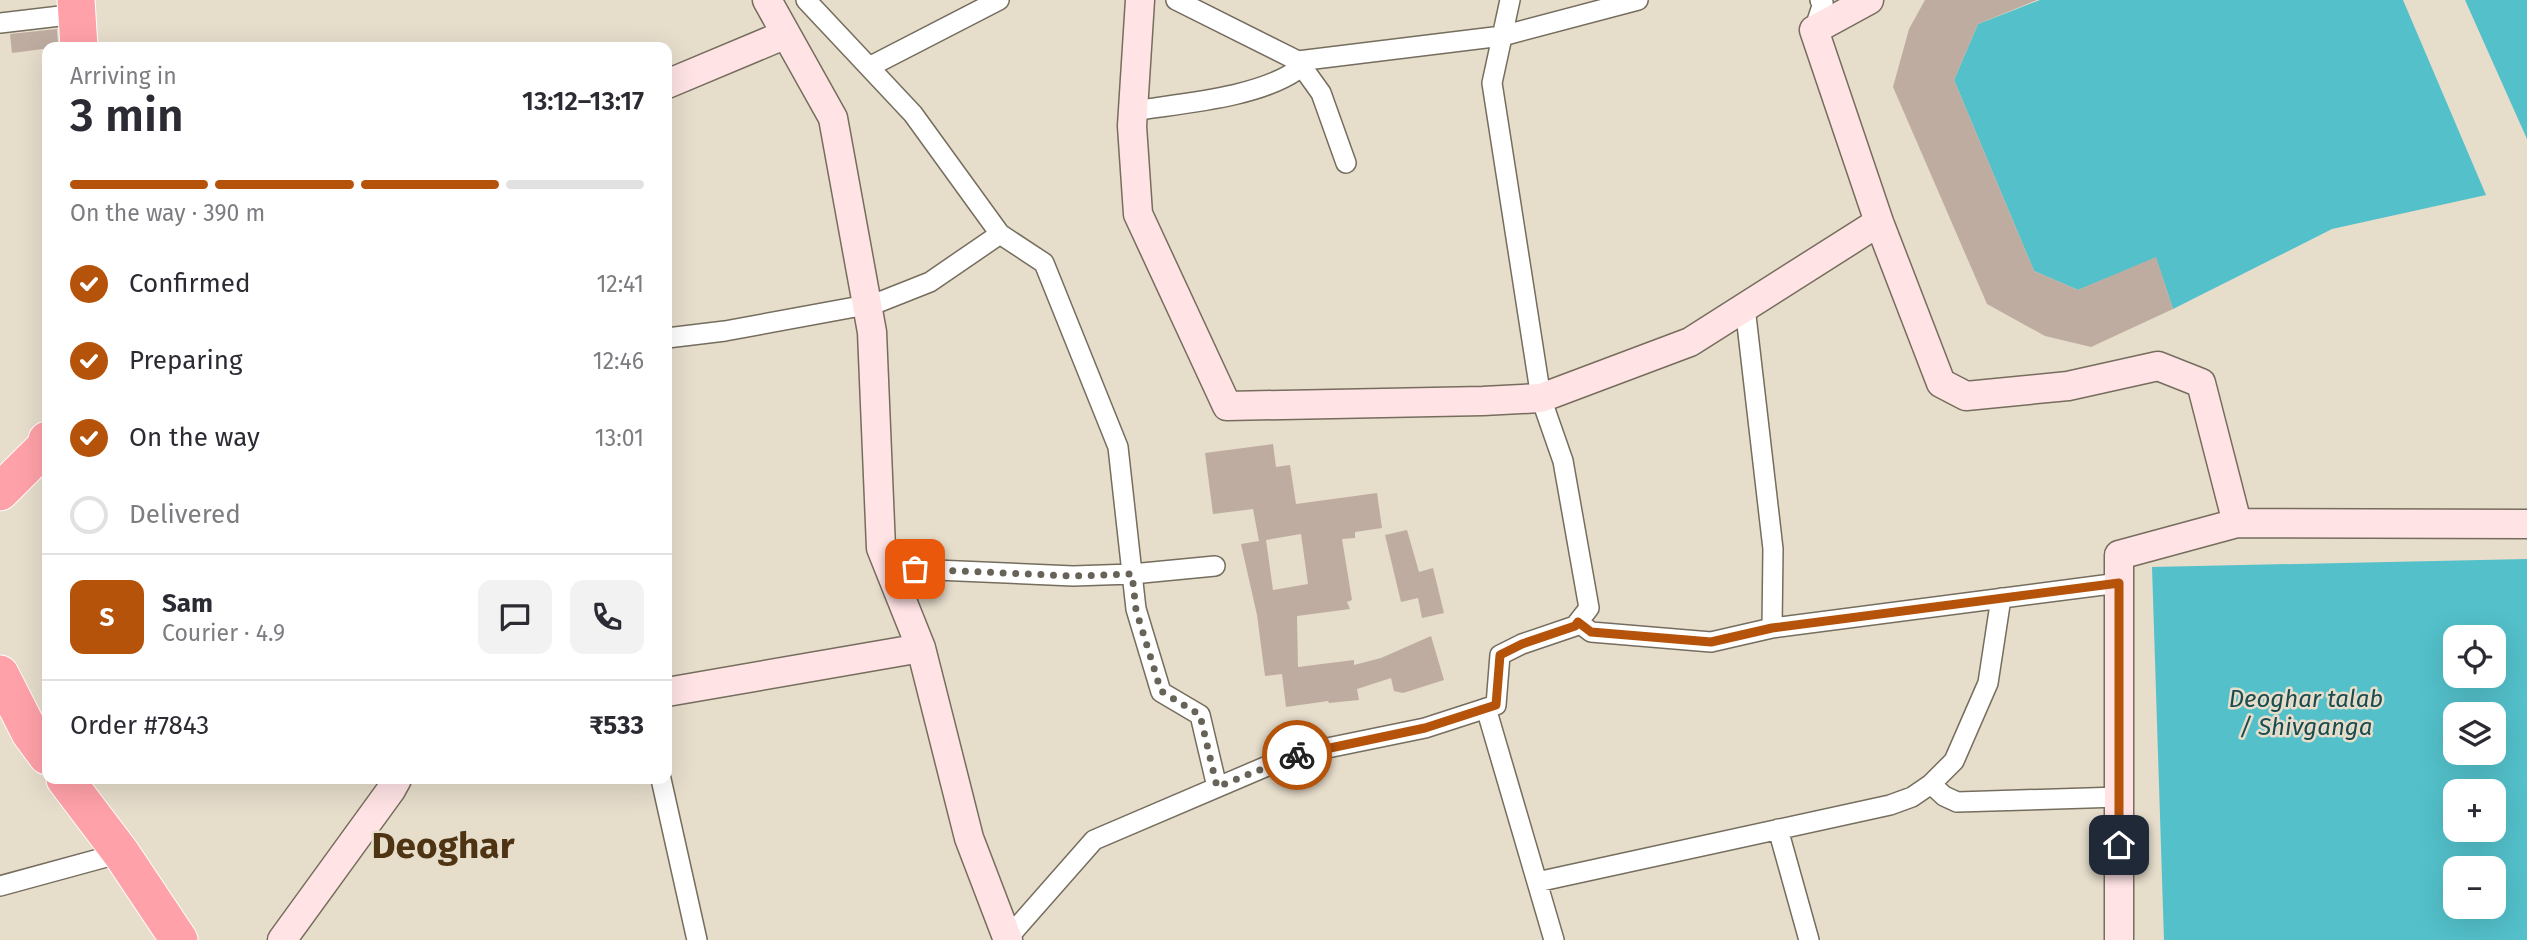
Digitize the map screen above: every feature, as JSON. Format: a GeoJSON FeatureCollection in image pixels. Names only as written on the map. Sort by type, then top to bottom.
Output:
{"type":"FeatureCollection","features":[{"type":"Feature","properties":{"kind":"highway"},"geometry":{"type":"LineString","coordinates":[[0,492],[42,449]]}},
{"type":"Feature","properties":{"kind":"highway"},"geometry":{"type":"LineString","coordinates":[[0,674],[31,736]]}},
{"type":"Feature","properties":{"kind":"highway"},"geometry":{"type":"LineString","coordinates":[[69,784],[121,853],[179,940]]}},
{"type":"Feature","properties":{"kind":"street"},"geometry":{"type":"LineString","coordinates":[[766,0],[833,118],[872,332],[881,548],[921,648],[969,838],[1007,939],[1094,840],[1293,755],[1425,728],[1496,705],[1500,655],[1522,644],[1575,626],[1589,608],[1563,461],[1541,398],[1492,83],[1510,0]]}},
{"type":"Feature","properties":{"kind":"street"},"geometry":{"type":"LineString","coordinates":[[806,0],[913,114],[1000,234],[1044,263],[1118,446],[1136,610],[1161,691],[1200,715],[1217,787]]}},
{"type":"Feature","properties":{"kind":"street"},"geometry":{"type":"LineString","coordinates":[[869,67],[999,0]]}},
{"type":"Feature","properties":{"kind":"street"},"geometry":{"type":"LineString","coordinates":[[1140,0],[1133,111],[1138,214],[1227,406],[1541,398],[1690,342],[1879,222]]}},
{"type":"Feature","properties":{"kind":"street"},"geometry":{"type":"LineString","coordinates":[[1176,0],[1298,61],[1321,93],[1346,163]]}},
{"type":"Feature","properties":{"kind":"street"},"geometry":{"type":"LineString","coordinates":[[1298,61],[1502,36],[1638,0]]}},
{"type":"Feature","properties":{"kind":"street"},"geometry":{"type":"LineString","coordinates":[[1820,0],[1823,3],[1814,30],[1879,222],[1941,383],[1966,396],[2068,386],[2158,366],[2201,383],[2237,523]]}},
{"type":"Feature","properties":{"kind":"street"},"geometry":{"type":"LineString","coordinates":[[1814,30],[1869,0]]}},
{"type":"Feature","properties":{"kind":"street"},"geometry":{"type":"LineString","coordinates":[[0,23],[77,21]]}},
{"type":"Feature","properties":{"kind":"street"},"geometry":{"type":"LineString","coordinates":[[672,82],[784,35]]}},
{"type":"Feature","properties":{"kind":"street"},"geometry":{"type":"LineString","coordinates":[[1133,111],[1230,95],[1285,78],[1297,70],[1298,61]]}},
{"type":"Feature","properties":{"kind":"street"},"geometry":{"type":"LineString","coordinates":[[672,337],[725,331],[877,303],[930,282],[1000,234]]}},
{"type":"Feature","properties":{"kind":"street"},"geometry":{"type":"LineString","coordinates":[[1745,307],[1773,549],[1772,628]]}},
{"type":"Feature","properties":{"kind":"street"},"geometry":{"type":"LineString","coordinates":[[2119,940],[2119,555],[2237,523],[2527,524]]}},
{"type":"Feature","properties":{"kind":"street"},"geometry":{"type":"LineString","coordinates":[[889,568],[1073,576],[1132,574],[1215,566]]}},
{"type":"Feature","properties":{"kind":"street"},"geometry":{"type":"LineString","coordinates":[[1578,622],[1591,632],[1711,642],[1772,628],[2119,583]]}},
{"type":"Feature","properties":{"kind":"street"},"geometry":{"type":"LineString","coordinates":[[1537,882],[1890,805],[1912,797],[1931,784],[1954,761],[1988,682],[2001,598]]}},
{"type":"Feature","properties":{"kind":"street"},"geometry":{"type":"LineString","coordinates":[[672,691],[921,648]]}},
{"type":"Feature","properties":{"kind":"street"},"geometry":{"type":"LineString","coordinates":[[1486,708],[1554,940]]}},
{"type":"Feature","properties":{"kind":"street"},"geometry":{"type":"LineString","coordinates":[[282,940],[394,784]]}},
{"type":"Feature","properties":{"kind":"street"},"geometry":{"type":"LineString","coordinates":[[661,784],[697,940]]}},
{"type":"Feature","properties":{"kind":"street"},"geometry":{"type":"LineString","coordinates":[[1931,784],[1944,796],[1957,802],[2119,797]]}},
{"type":"Feature","properties":{"kind":"street"},"geometry":{"type":"LineString","coordinates":[[1778,830],[1809,940]]}},
{"type":"Feature","properties":{"kind":"street"},"geometry":{"type":"LineString","coordinates":[[0,886],[121,853]]}},
{"type":"Feature","properties":{"kind":"water"},"geometry":{"type":"Polygon","coordinates":[[[2040,0],[2403,0],[2486,195],[2332,229],[2173,309],[2156,258],[2078,290],[2034,271],[1954,80],[1978,24],[2040,0]]]}},
{"type":"Feature","properties":{"kind":"water"},"geometry":{"type":"Polygon","coordinates":[[[2465,0],[2527,0],[2527,139],[2465,0]]]}},
{"type":"Feature","properties":{"kind":"water","name":"Deoghar talab / Shivganga"},"geometry":{"type":"Polygon","coordinates":[[[2527,559],[2527,940],[2164,940],[2152,567],[2527,559]]]}},
{"type":"Feature","properties":{"kind":"building"},"geometry":{"type":"Polygon","coordinates":[[[1925,0],[2037,0],[1978,24],[1954,80],[2034,271],[2078,290],[2156,257],[2173,309],[2091,347],[2045,336],[1987,304],[1893,87],[1909,29],[1925,0]]]}},
{"type":"Feature","properties":{"kind":"building"},"geometry":{"type":"Polygon","coordinates":[[[57,29],[58,42],[42,42],[42,49],[12,53],[10,34],[57,29]]]}},
{"type":"Feature","properties":{"kind":"building"},"geometry":{"type":"Polygon","coordinates":[[[1273,444],[1276,467],[1290,465],[1296,504],[1377,493],[1382,528],[1355,532],[1355,538],[1342,539],[1352,600],[1347,602],[1350,609],[1297,616],[1298,667],[1354,660],[1354,665],[1381,658],[1431,636],[1444,680],[1403,693],[1394,691],[1391,678],[1357,689],[1359,700],[1286,707],[1282,674],[1265,676],[1257,615],[1241,544],[1259,541],[1253,509],[1213,514],[1205,453],[1273,444]],[[1301,534],[1266,540],[1273,590],[1308,584],[1301,534]]]}},
{"type":"Feature","properties":{"kind":"building"},"geometry":{"type":"Polygon","coordinates":[[[1407,530],[1419,572],[1433,568],[1444,613],[1422,618],[1418,598],[1401,602],[1385,535],[1407,530]]]}},
{"type":"Feature","properties":{"kind":"way so far"},"geometry":{"type":"LineString","coordinates":[[915,569],[1073,576],[1132,574],[1136,610],[1161,691],[1200,715],[1217,787],[1297,755]]}},
{"type":"Feature","properties":{"kind":"district","name":"Deoghar"},"geometry":{"type":"Point","coordinates":[443,845]}},
{"type":"Feature","properties":{"kind":"route"},"geometry":{"type":"LineString","coordinates":[[1297,755],[1425,728],[1496,705],[1500,655],[1522,644],[1575,626],[1578,622],[1591,632],[1711,642],[1772,628],[2119,583],[2119,845]]}}]}
